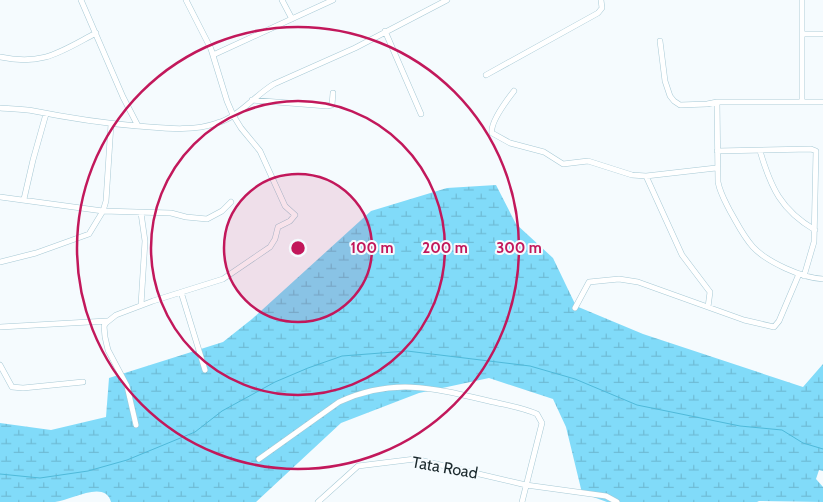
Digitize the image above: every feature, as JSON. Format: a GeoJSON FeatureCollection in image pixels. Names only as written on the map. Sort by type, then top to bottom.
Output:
{"type":"FeatureCollection","features":[{"type":"Feature","properties":{"kind":"street"},"geometry":{"type":"LineString","coordinates":[[81,0],[123,97],[138,126]]}},
{"type":"Feature","properties":{"kind":"street"},"geometry":{"type":"LineString","coordinates":[[0,327],[107,321],[116,315],[141,305],[224,279],[270,247],[275,239],[278,227],[295,216],[285,206],[260,151],[241,128],[234,116],[227,101],[213,55],[186,0]]}},
{"type":"Feature","properties":{"kind":"street"},"geometry":{"type":"LineString","coordinates":[[282,0],[292,19]]}},
{"type":"Feature","properties":{"kind":"street"},"geometry":{"type":"LineString","coordinates":[[213,55],[333,0]]}},
{"type":"Feature","properties":{"kind":"street"},"geometry":{"type":"LineString","coordinates":[[0,108],[111,124],[138,126],[191,128],[217,124],[234,116],[274,84],[355,48],[447,0]]}},
{"type":"Feature","properties":{"kind":"street"},"geometry":{"type":"LineString","coordinates":[[486,75],[598,13],[602,8],[601,0]]}},
{"type":"Feature","properties":{"kind":"street"},"geometry":{"type":"LineString","coordinates":[[802,0],[802,102]]}},
{"type":"Feature","properties":{"kind":"street"},"geometry":{"type":"LineString","coordinates":[[385,31],[421,114]]}},
{"type":"Feature","properties":{"kind":"street"},"geometry":{"type":"LineString","coordinates":[[0,57],[40,60],[56,54],[96,33]]}},
{"type":"Feature","properties":{"kind":"street"},"geometry":{"type":"LineString","coordinates":[[803,34],[823,34]]}},
{"type":"Feature","properties":{"kind":"street"},"geometry":{"type":"LineString","coordinates":[[660,41],[665,81],[670,96],[680,104],[823,102]]}},
{"type":"Feature","properties":{"kind":"street"},"geometry":{"type":"LineString","coordinates":[[514,91],[505,103],[491,132],[510,144],[544,152],[563,164],[588,160],[627,174],[646,176],[716,168]]}},
{"type":"Feature","properties":{"kind":"street"},"geometry":{"type":"LineString","coordinates":[[252,100],[328,106],[332,104],[333,93]]}},
{"type":"Feature","properties":{"kind":"street"},"geometry":{"type":"LineString","coordinates":[[717,102],[716,168],[720,192],[746,238],[761,254],[802,275],[823,279]]}},
{"type":"Feature","properties":{"kind":"street"},"geometry":{"type":"LineString","coordinates":[[24,199],[32,160],[46,114]]}},
{"type":"Feature","properties":{"kind":"street"},"geometry":{"type":"LineString","coordinates":[[0,262],[36,253],[89,234],[103,211],[107,192],[111,124]]}},
{"type":"Feature","properties":{"kind":"street"},"geometry":{"type":"LineString","coordinates":[[575,308],[589,282],[619,279],[638,282],[744,320],[774,326],[779,321],[812,252],[815,230],[816,151],[810,149],[717,151]]}},
{"type":"Feature","properties":{"kind":"street"},"geometry":{"type":"LineString","coordinates":[[760,151],[769,179],[781,202],[796,217],[815,230]]}},
{"type":"Feature","properties":{"kind":"street"},"geometry":{"type":"LineString","coordinates":[[646,176],[682,255],[710,292],[708,307]]}},
{"type":"Feature","properties":{"kind":"street"},"geometry":{"type":"LineString","coordinates":[[0,197],[103,211],[171,213],[207,219],[222,211],[231,202]]}},
{"type":"Feature","properties":{"kind":"street"},"geometry":{"type":"LineString","coordinates":[[141,213],[145,241],[141,305]]}},
{"type":"Feature","properties":{"kind":"street"},"geometry":{"type":"LineString","coordinates":[[181,292],[205,370]]}},
{"type":"Feature","properties":{"kind":"street"},"geometry":{"type":"LineString","coordinates":[[107,321],[104,329],[108,350],[127,386],[136,425]]}},
{"type":"Feature","properties":{"kind":"street"},"geometry":{"type":"LineString","coordinates":[[0,365],[12,387],[23,388],[83,382]]}},
{"type":"Feature","properties":{"kind":"street"},"geometry":{"type":"LineString","coordinates":[[259,459],[339,402],[369,390],[411,386],[450,393],[537,414],[542,423],[522,502]]}},
{"type":"Feature","properties":{"kind":"street","name":"Tata Road"},"geometry":{"type":"LineString","coordinates":[[318,502],[356,467],[415,459],[526,485],[606,496],[617,502]]}},
{"type":"Feature","properties":{"kind":"green space"},"geometry":{"type":"Polygon","coordinates":[[[496,185],[516,224],[553,258],[576,306],[643,334],[803,387],[823,364],[823,471],[819,470],[816,479],[823,487],[823,502],[607,502],[582,493],[566,427],[553,399],[489,378],[419,393],[341,423],[256,502],[111,502],[107,495],[102,492],[95,492],[55,502],[0,502],[0,423],[51,430],[106,417],[109,378],[223,342],[252,319],[371,211],[447,188],[496,185]]]}},
{"type":"Feature","properties":{"kind":"waterway"},"geometry":{"type":"LineString","coordinates":[[0,474],[40,478],[88,471],[127,460],[195,432],[222,411],[275,382],[308,368],[342,356],[407,351],[530,366],[575,379],[637,405],[740,426],[782,430],[803,443],[823,449]]}}]}
